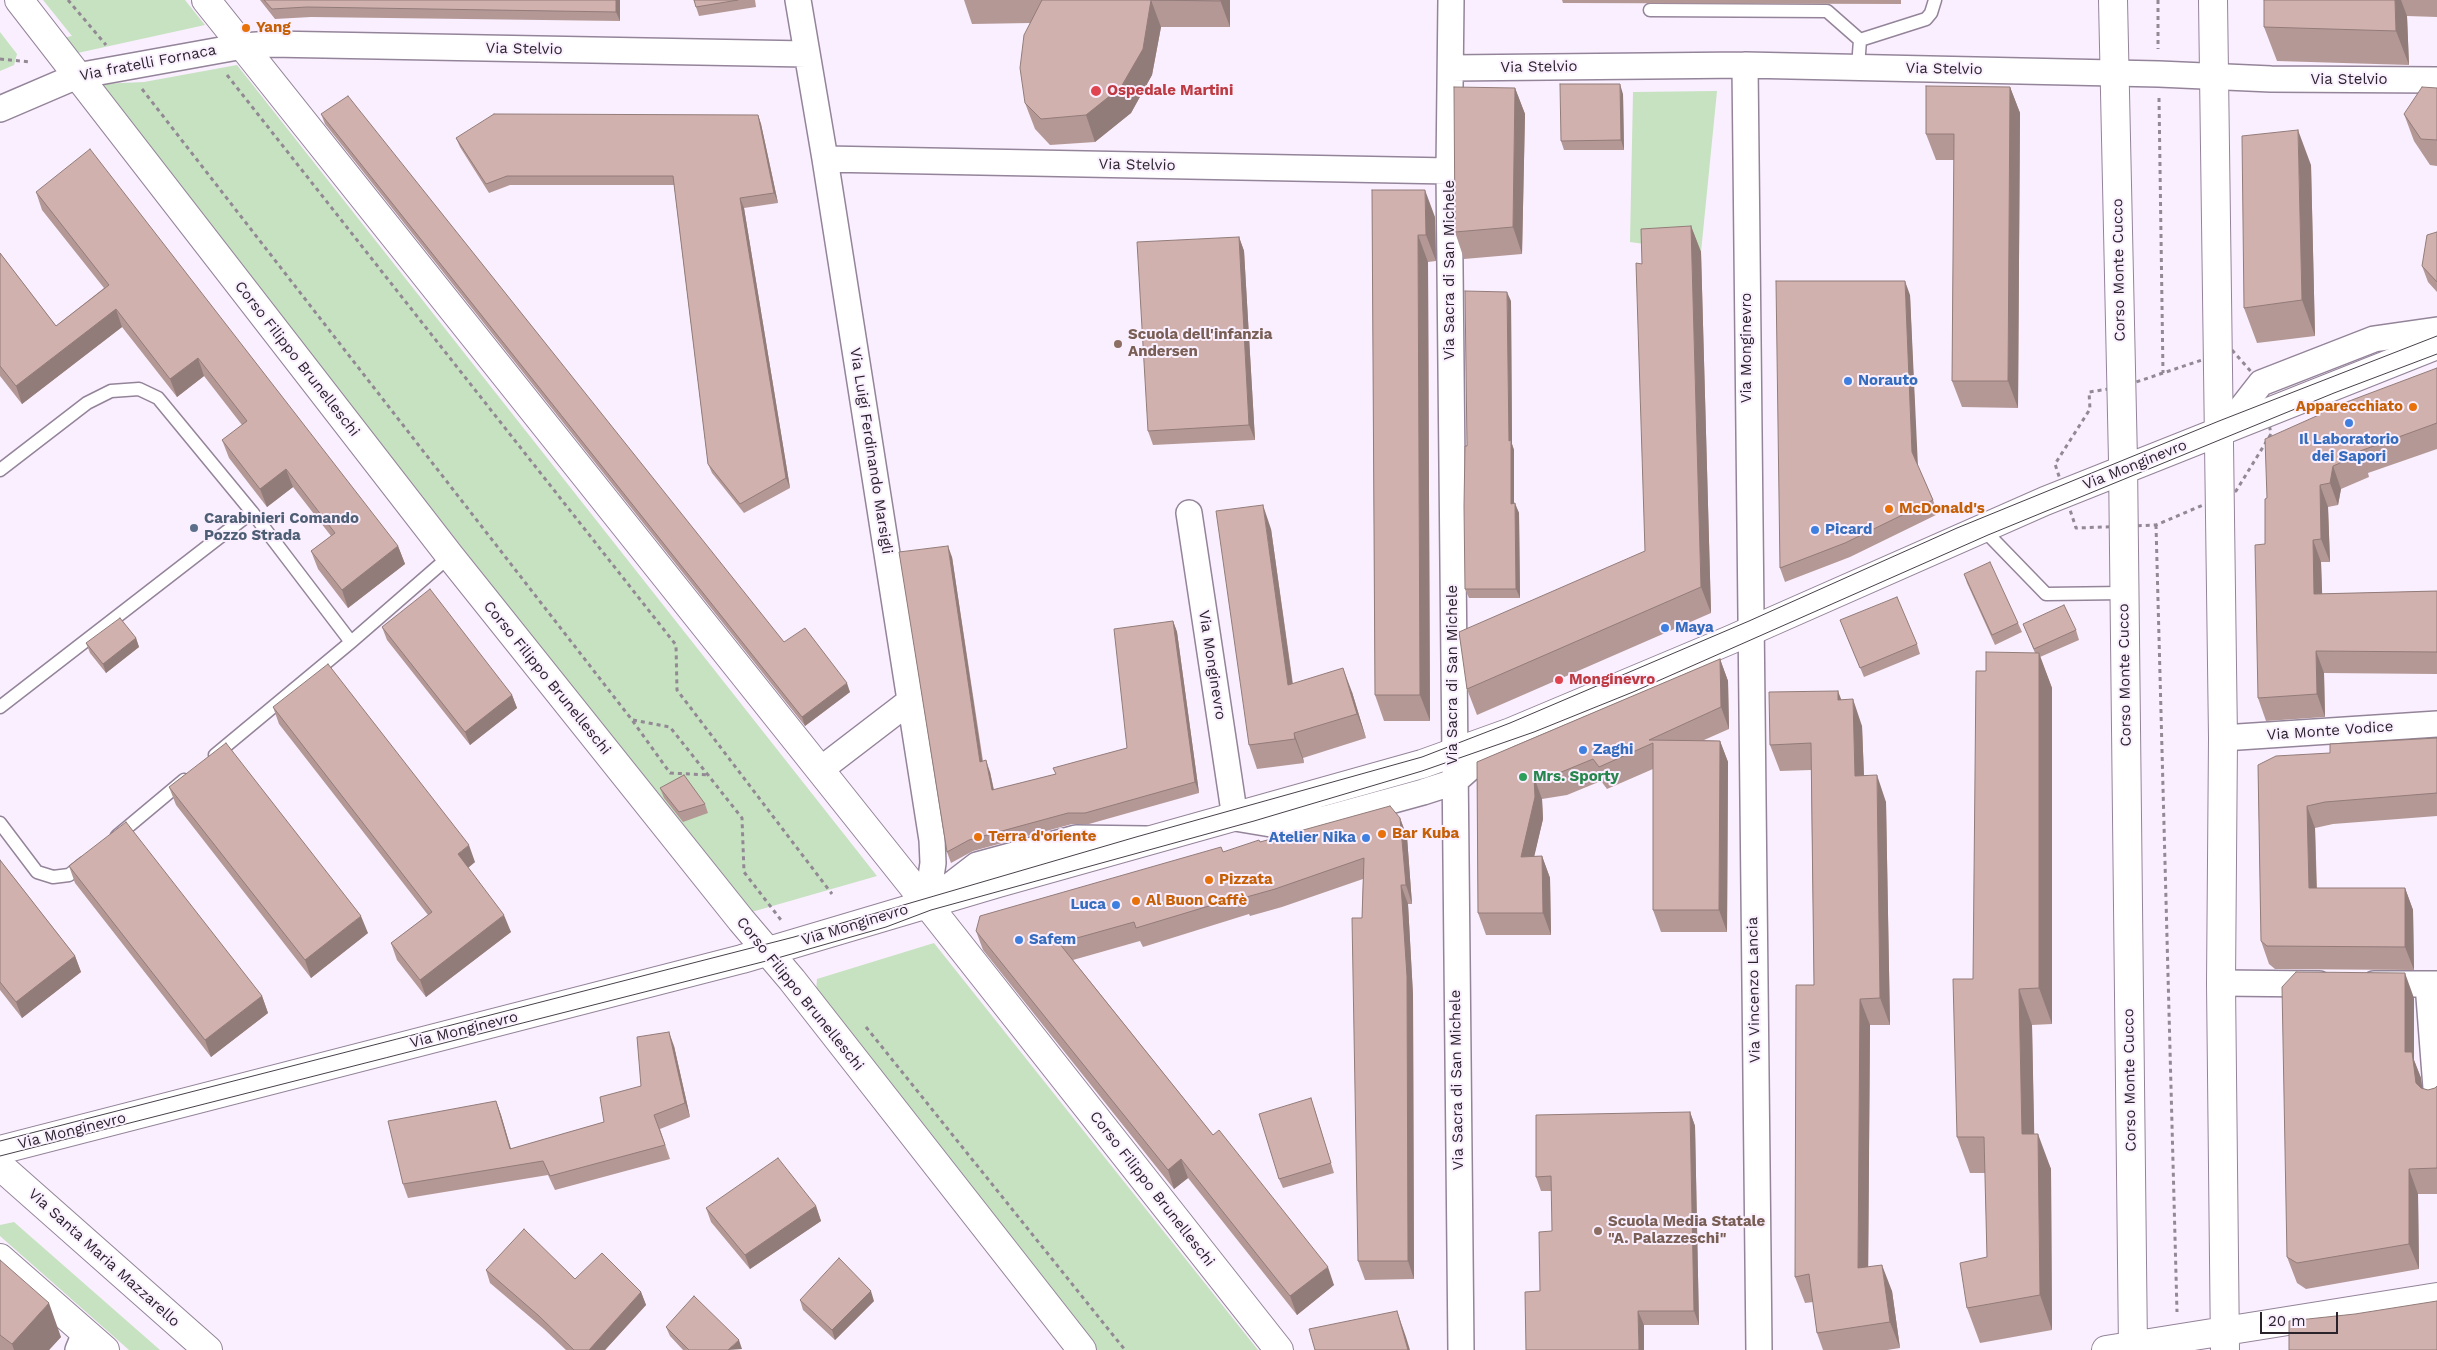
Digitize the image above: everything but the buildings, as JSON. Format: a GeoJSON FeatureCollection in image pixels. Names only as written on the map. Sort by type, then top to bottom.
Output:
{"type":"FeatureCollection","features":[{"type":"Feature","properties":{"kind":"street","name":"Corso Filippo Brunelleschi"},"geometry":{"type":"LineString","coordinates":[[19,0],[450,556],[768,952],[1082,1350]]}},
{"type":"Feature","properties":{"kind":"street","name":"Corso Filippo Brunelleschi"},"geometry":{"type":"LineString","coordinates":[[206,0],[820,770],[1279,1350]]}},
{"type":"Feature","properties":{"kind":"street","name":"Via Luigi Ferdinando Marsigli"},"geometry":{"type":"LineString","coordinates":[[798,0],[825,159],[932,840],[933,863],[926,904]]}},
{"type":"Feature","properties":{"kind":"street","name":"Via Sacra di San Michele"},"geometry":{"type":"LineString","coordinates":[[1451,0],[1449,172],[1460,1350]]}},
{"type":"Feature","properties":{"kind":"street","name":"Corso Monte Cucco"},"geometry":{"type":"LineString","coordinates":[[2113,0],[2122,387],[2133,1348]]}},
{"type":"Feature","properties":{"kind":"street"},"geometry":{"type":"LineString","coordinates":[[2213,0],[2223,738],[2222,984],[2225,1340]]}},
{"type":"Feature","properties":{"kind":"street","name":"Via Stelvio"},"geometry":{"type":"LineString","coordinates":[[242,46],[271,44],[806,54]]}},
{"type":"Feature","properties":{"kind":"street","name":"Via fratelli Fornaca"},"geometry":{"type":"LineString","coordinates":[[0,109],[78,76],[242,46]]}},
{"type":"Feature","properties":{"kind":"street","name":"Via Stelvio"},"geometry":{"type":"LineString","coordinates":[[1450,68],[1745,65],[2159,74],[2214,78],[2437,80]]}},
{"type":"Feature","properties":{"kind":"street","name":"Via Monginevro"},"geometry":{"type":"LineString","coordinates":[[1745,65],[1750,630]]}},
{"type":"Feature","properties":{"kind":"street","name":"Via Stelvio"},"geometry":{"type":"LineString","coordinates":[[825,159],[1449,172]]}},
{"type":"Feature","properties":{"kind":"street","name":"Via Monginevro"},"geometry":{"type":"LineString","coordinates":[[2219,432],[2236,415],[2261,383],[2374,339],[2434,343]]}},
{"type":"Feature","properties":{"kind":"street","name":"Via Monginevro"},"geometry":{"type":"LineString","coordinates":[[0,1150],[768,952],[926,904],[1399,772],[1511,732],[1982,528],[2268,413],[2434,343]]}},
{"type":"Feature","properties":{"kind":"street","name":"Via Monginevro"},"geometry":{"type":"LineString","coordinates":[[1189,513],[1235,818]]}},
{"type":"Feature","properties":{"kind":"street","name":"Via Vincenzo Lancia"},"geometry":{"type":"LineString","coordinates":[[1750,630],[1758,1350]]}},
{"type":"Feature","properties":{"kind":"street"},"geometry":{"type":"LineString","coordinates":[[820,770],[910,701]]}},
{"type":"Feature","properties":{"kind":"street","name":"Via Monte Vodice"},"geometry":{"type":"LineString","coordinates":[[2223,738],[2437,724]]}},
{"type":"Feature","properties":{"kind":"street","name":"Via Monginevro"},"geometry":{"type":"LineString","coordinates":[[1235,818],[1283,826],[1328,818],[1454,782],[1511,732]]}},
{"type":"Feature","properties":{"kind":"street"},"geometry":{"type":"LineString","coordinates":[[2222,984],[2433,984],[2437,1101]]}},
{"type":"Feature","properties":{"kind":"street","name":"Via Santa Maria Mazzarello"},"geometry":{"type":"LineString","coordinates":[[0,1166],[208,1350]]}},
{"type":"Feature","properties":{"kind":"street"},"geometry":{"type":"LineString","coordinates":[[0,1258],[89,1344]]}},
{"type":"Feature","properties":{"kind":"street"},"geometry":{"type":"LineString","coordinates":[[2106,1350],[2133,1348],[2177,1339],[2225,1340],[2437,1297]]}},
{"type":"Feature","properties":{"kind":"lane"},"geometry":{"type":"LineString","coordinates":[[1860,40],[1926,19],[1931,13],[1935,0]]}},
{"type":"Feature","properties":{"kind":"lane"},"geometry":{"type":"LineString","coordinates":[[1650,10],[1826,11],[1860,40]]}},
{"type":"Feature","properties":{"kind":"lane"},"geometry":{"type":"LineString","coordinates":[[1858,67],[1860,40]]}},
{"type":"Feature","properties":{"kind":"lane"},"geometry":{"type":"LineString","coordinates":[[0,470],[87,403],[111,391],[138,389],[158,398],[252,512],[351,642]]}},
{"type":"Feature","properties":{"kind":"lane"},"geometry":{"type":"LineString","coordinates":[[0,707],[252,512]]}},
{"type":"Feature","properties":{"kind":"lane"},"geometry":{"type":"LineString","coordinates":[[1982,528],[2046,594],[2124,593]]}},
{"type":"Feature","properties":{"kind":"lane"},"geometry":{"type":"LineString","coordinates":[[206,762],[351,642],[450,556]]}},
{"type":"Feature","properties":{"kind":"lane"},"geometry":{"type":"LineString","coordinates":[[107,844],[191,774]]}},
{"type":"Feature","properties":{"kind":"lane"},"geometry":{"type":"LineString","coordinates":[[0,823],[37,872],[53,877],[69,875],[92,856]]}},
{"type":"Feature","properties":{"kind":"path"},"geometry":{"type":"LineString","coordinates":[[68,0],[125,67],[632,720],[670,773],[710,775]]}},
{"type":"Feature","properties":{"kind":"path"},"geometry":{"type":"LineString","coordinates":[[2158,0],[2163,373]]}},
{"type":"Feature","properties":{"kind":"path"},"geometry":{"type":"LineString","coordinates":[[209,52],[676,644],[677,690],[832,894]]}},
{"type":"Feature","properties":{"kind":"path"},"geometry":{"type":"LineString","coordinates":[[0,59],[31,62]]}},
{"type":"Feature","properties":{"kind":"path"},"geometry":{"type":"LineString","coordinates":[[2232,350],[2261,383],[2271,434],[2236,492],[2156,525],[2076,528],[2055,464],[2090,409],[2089,392],[2122,387],[2163,373],[2218,353],[2232,350]]}},
{"type":"Feature","properties":{"kind":"path"},"geometry":{"type":"LineString","coordinates":[[2156,525],[2177,1339]]}},
{"type":"Feature","properties":{"kind":"path"},"geometry":{"type":"LineString","coordinates":[[632,720],[670,727],[710,775],[742,818],[744,872],[798,942]]}},
{"type":"Feature","properties":{"kind":"path"},"geometry":{"type":"LineString","coordinates":[[864,1024],[1125,1350]]}},
{"type":"Feature","properties":{"kind":"green space"},"geometry":{"type":"Polygon","coordinates":[[[43,0],[185,0],[205,25],[73,54],[58,39],[72,36],[43,0]]]}},
{"type":"Feature","properties":{"kind":"green space"},"geometry":{"type":"Polygon","coordinates":[[[0,32],[17,54],[14,65],[0,71],[0,32]]]}},
{"type":"Feature","properties":{"kind":"green space"},"geometry":{"type":"Polygon","coordinates":[[[237,65],[877,876],[748,913],[100,84],[144,82],[237,65]]]}},
{"type":"Feature","properties":{"kind":"green space"},"geometry":{"type":"Polygon","coordinates":[[[1717,91],[1701,252],[1630,242],[1633,92],[1717,91]]]}},
{"type":"Feature","properties":{"kind":"green space"},"geometry":{"type":"Polygon","coordinates":[[[934,943],[1258,1350],[1095,1350],[816,993],[817,979],[934,943]]]}},
{"type":"Feature","properties":{"kind":"green space"},"geometry":{"type":"Polygon","coordinates":[[[14,1222],[160,1350],[129,1350],[0,1236],[0,1225],[14,1222]]]}},
{"type":"Feature","properties":{"kind":"tram line"},"geometry":{"type":"LineString","coordinates":[[0,1141],[794,937],[1136,837],[1422,757],[1510,723],[1749,621],[1957,528],[2219,421],[2437,336]]}},
{"type":"Feature","properties":{"kind":"tram line"},"geometry":{"type":"LineString","coordinates":[[0,1156],[774,959],[886,927],[931,910],[1254,821],[1422,771],[1534,732],[1633,692],[1988,535],[2334,393],[2437,354]]}},
{"type":"Feature","properties":{"kind":"place","name":"Yang"},"geometry":{"type":"Point","coordinates":[246,28]}},
{"type":"Feature","properties":{"kind":"place","name":"Ospedale Martini"},"geometry":{"type":"Point","coordinates":[1096,91]}},
{"type":"Feature","properties":{"kind":"place","name":"Scuola dell'infanzia Andersen"},"geometry":{"type":"Point","coordinates":[1118,344]}},
{"type":"Feature","properties":{"kind":"place","name":"Norauto"},"geometry":{"type":"Point","coordinates":[1848,381]}},
{"type":"Feature","properties":{"kind":"place","name":"Apparecchiato"},"geometry":{"type":"Point","coordinates":[2413,407]}},
{"type":"Feature","properties":{"kind":"place","name":"Il Laboratorio dei Sapori"},"geometry":{"type":"Point","coordinates":[2349,423]}},
{"type":"Feature","properties":{"kind":"place","name":"McDonald's"},"geometry":{"type":"Point","coordinates":[1889,509]}},
{"type":"Feature","properties":{"kind":"place","name":"Carabinieri Comando Pozzo Strada"},"geometry":{"type":"Point","coordinates":[194,528]}},
{"type":"Feature","properties":{"kind":"place","name":"Picard"},"geometry":{"type":"Point","coordinates":[1815,530]}},
{"type":"Feature","properties":{"kind":"place","name":"Maya"},"geometry":{"type":"Point","coordinates":[1665,628]}},
{"type":"Feature","properties":{"kind":"place","name":"Monginevro"},"geometry":{"type":"Point","coordinates":[1559,680]}},
{"type":"Feature","properties":{"kind":"place","name":"Zaghi"},"geometry":{"type":"Point","coordinates":[1583,750]}},
{"type":"Feature","properties":{"kind":"place","name":"Mrs. Sporty"},"geometry":{"type":"Point","coordinates":[1523,777]}},
{"type":"Feature","properties":{"kind":"place","name":"Bar Kuba"},"geometry":{"type":"Point","coordinates":[1382,834]}},
{"type":"Feature","properties":{"kind":"place","name":"Terra d'oriente"},"geometry":{"type":"Point","coordinates":[978,837]}},
{"type":"Feature","properties":{"kind":"place","name":"Atelier Nika"},"geometry":{"type":"Point","coordinates":[1366,838]}},
{"type":"Feature","properties":{"kind":"place","name":"Pizzata"},"geometry":{"type":"Point","coordinates":[1209,880]}},
{"type":"Feature","properties":{"kind":"place","name":"Al Buon Caffè"},"geometry":{"type":"Point","coordinates":[1136,901]}},
{"type":"Feature","properties":{"kind":"place","name":"Luca"},"geometry":{"type":"Point","coordinates":[1116,905]}},
{"type":"Feature","properties":{"kind":"place","name":"Safem"},"geometry":{"type":"Point","coordinates":[1019,940]}},
{"type":"Feature","properties":{"kind":"place","name":"Scuola Media Statale \"A. Palazzeschi\""},"geometry":{"type":"Point","coordinates":[1598,1231]}}]}
